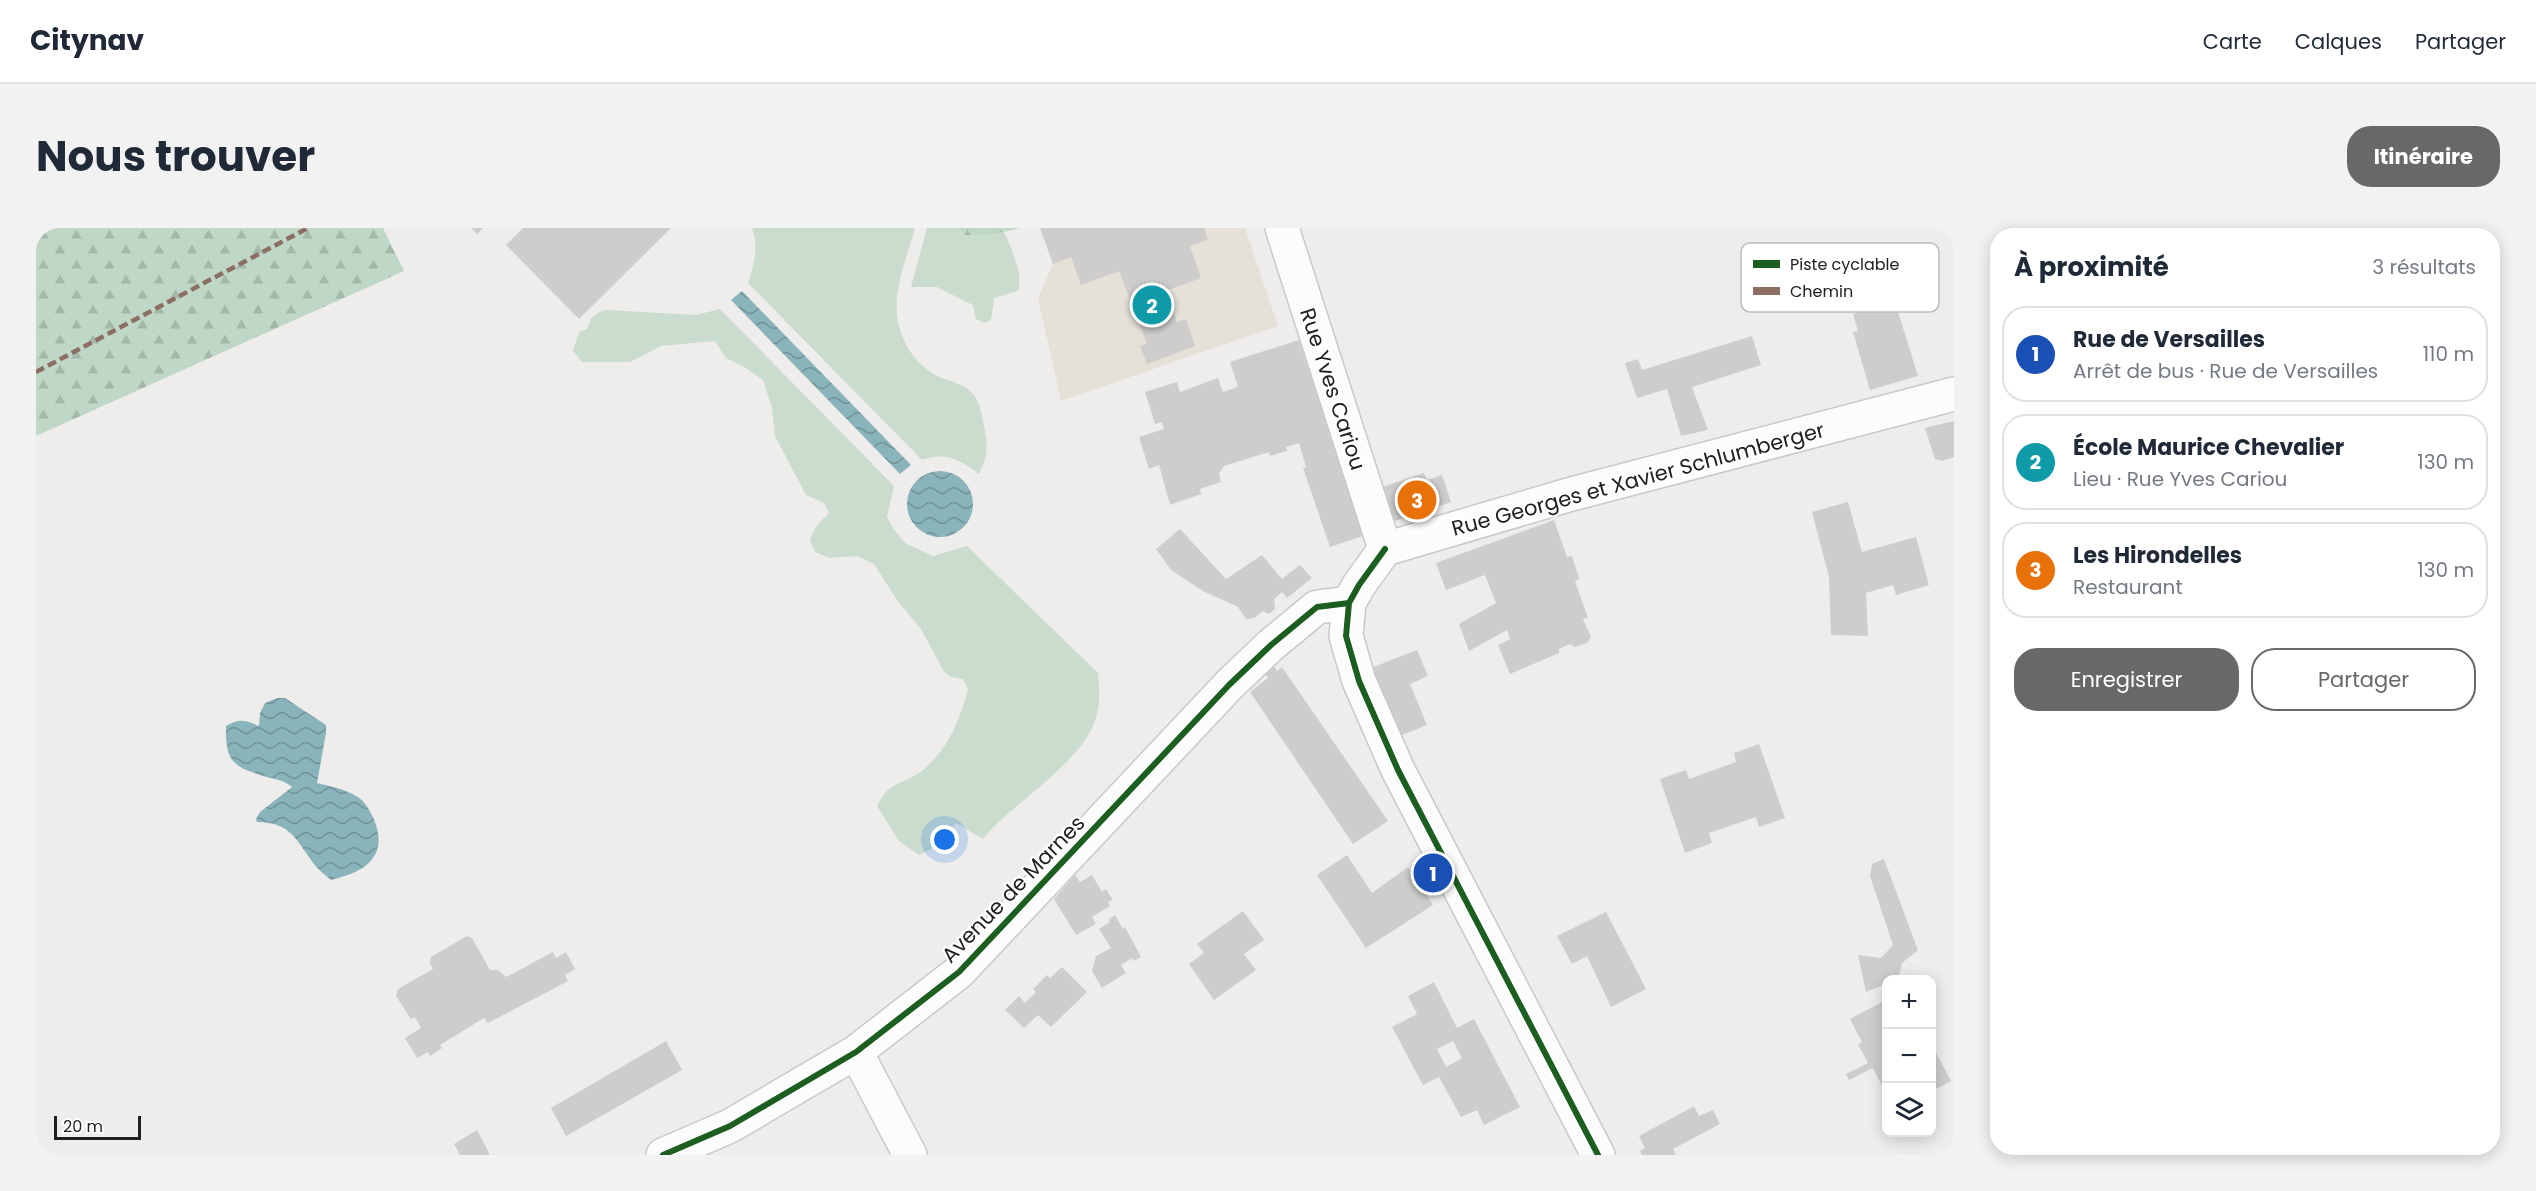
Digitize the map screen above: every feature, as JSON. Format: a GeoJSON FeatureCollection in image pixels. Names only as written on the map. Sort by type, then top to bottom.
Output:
{"type":"FeatureCollection","features":[{"type":"Feature","properties":{"kind":"street","name":"Rue Yves Cariou"},"geometry":{"type":"LineString","coordinates":[[1282,228],[1385,549]]}},
{"type":"Feature","properties":{"kind":"street","name":"Rue Georges et Xavier Schlumberger"},"geometry":{"type":"LineString","coordinates":[[1385,549],[1568,495],[1954,394]]}},
{"type":"Feature","properties":{"kind":"street"},"geometry":{"type":"LineString","coordinates":[[1385,549],[1349,603],[1346,636],[1350,654],[1390,753],[1598,1155]]}},
{"type":"Feature","properties":{"kind":"street","name":"Avenue de Marnes"},"geometry":{"type":"LineString","coordinates":[[663,1155],[730,1126],[856,1052],[959,972],[1229,685],[1271,645],[1317,608],[1349,603]]}},
{"type":"Feature","properties":{"kind":"street"},"geometry":{"type":"LineString","coordinates":[[856,1052],[910,1155]]}},
{"type":"Feature","properties":{"kind":"shaded area"},"geometry":{"type":"Polygon","coordinates":[[[1040,228],[1245,228],[1278,326],[1061,401],[1038,298],[1053,264],[1040,228]]]}},
{"type":"Feature","properties":{"kind":"green space"},"geometry":{"type":"Polygon","coordinates":[[[36,228],[383,228],[404,271],[36,436],[36,228]]]}},
{"type":"Feature","properties":{"kind":"green space"},"geometry":{"type":"Polygon","coordinates":[[[752,228],[915,228],[897,299],[900,331],[908,348],[919,363],[934,374],[959,384],[976,398],[982,414],[987,445],[986,456],[979,474],[952,458],[938,456],[922,460],[748,283],[754,263],[752,228]]]}},
{"type":"Feature","properties":{"kind":"green space"},"geometry":{"type":"Polygon","coordinates":[[[927,228],[958,228],[965,235],[1004,232],[1016,262],[1019,285],[1018,291],[994,298],[991,320],[985,323],[976,319],[973,305],[937,287],[911,287],[927,228]]]}},
{"type":"Feature","properties":{"kind":"green space"},"geometry":{"type":"Polygon","coordinates":[[[958,228],[1020,228],[990,235],[965,235],[958,228]]]}},
{"type":"Feature","properties":{"kind":"green space"},"geometry":{"type":"Polygon","coordinates":[[[720,309],[894,486],[887,517],[905,543],[933,556],[967,546],[1098,673],[1098,710],[1092,729],[1081,746],[1066,763],[996,824],[983,839],[956,823],[930,850],[919,855],[899,841],[877,806],[887,791],[923,770],[939,753],[957,723],[968,689],[963,679],[951,677],[944,672],[921,629],[897,600],[874,564],[857,556],[830,558],[815,552],[810,540],[816,526],[829,513],[824,503],[806,495],[775,436],[772,408],[763,380],[726,358],[715,341],[661,346],[630,362],[582,362],[573,351],[579,332],[587,329],[596,314],[606,310],[696,315],[720,309]]]}},
{"type":"Feature","properties":{"kind":"water"},"geometry":{"type":"Polygon","coordinates":[[[742,291],[911,465],[900,474],[731,300],[742,291]]]}},
{"type":"Feature","properties":{"kind":"water"},"geometry":{"type":"Polygon","coordinates":[[[933,471],[947,471],[959,476],[968,485],[973,504],[971,517],[964,528],[947,537],[933,537],[921,532],[912,523],[907,511],[907,497],[912,485],[921,476],[933,471]]]}},
{"type":"Feature","properties":{"kind":"water"},"geometry":{"type":"Polygon","coordinates":[[[277,698],[285,698],[326,725],[317,783],[342,790],[359,798],[373,817],[379,842],[376,852],[372,860],[364,867],[344,877],[331,880],[315,866],[290,832],[276,825],[257,822],[256,819],[260,812],[292,787],[239,766],[233,761],[227,748],[226,726],[242,721],[259,726],[260,713],[265,703],[277,698]]]}},
{"type":"Feature","properties":{"kind":"building"},"geometry":{"type":"Polygon","coordinates":[[[471,228],[483,228],[477,234],[471,228]]]}},
{"type":"Feature","properties":{"kind":"building"},"geometry":{"type":"Polygon","coordinates":[[[523,228],[671,228],[579,319],[506,245],[523,228]]]}},
{"type":"Feature","properties":{"kind":"building"},"geometry":{"type":"Polygon","coordinates":[[[1040,228],[1204,228],[1208,240],[1190,246],[1201,278],[1166,291],[1177,322],[1186,319],[1195,346],[1147,364],[1140,346],[1147,344],[1119,271],[1081,285],[1071,257],[1053,264],[1040,228]]]}},
{"type":"Feature","properties":{"kind":"building"},"geometry":{"type":"Polygon","coordinates":[[[1898,312],[1918,376],[1870,390],[1853,332],[1858,331],[1853,314],[1898,312]]]}},
{"type":"Feature","properties":{"kind":"building"},"geometry":{"type":"Polygon","coordinates":[[[1752,336],[1761,365],[1692,387],[1708,430],[1681,436],[1667,389],[1637,398],[1625,363],[1638,359],[1642,370],[1752,336]]]}},
{"type":"Feature","properties":{"kind":"building"},"geometry":{"type":"Polygon","coordinates":[[[1299,340],[1363,536],[1330,547],[1303,468],[1306,467],[1299,443],[1286,447],[1287,451],[1270,456],[1269,452],[1224,466],[1219,473],[1221,482],[1200,489],[1201,494],[1170,505],[1159,465],[1149,469],[1139,437],[1164,429],[1162,422],[1155,424],[1145,392],[1177,382],[1180,392],[1218,378],[1223,392],[1238,387],[1230,362],[1299,340]]]}},
{"type":"Feature","properties":{"kind":"building"},"geometry":{"type":"Polygon","coordinates":[[[1954,421],[1954,457],[1942,461],[1935,459],[1925,428],[1954,421]]]}},
{"type":"Feature","properties":{"kind":"building"},"geometry":{"type":"Polygon","coordinates":[[[1424,473],[1427,480],[1442,475],[1451,502],[1392,522],[1380,488],[1424,473]]]}},
{"type":"Feature","properties":{"kind":"building"},"geometry":{"type":"Polygon","coordinates":[[[1848,502],[1862,552],[1916,537],[1929,585],[1896,595],[1893,585],[1866,593],[1868,636],[1831,635],[1829,577],[1812,512],[1848,502]]]}},
{"type":"Feature","properties":{"kind":"building"},"geometry":{"type":"Polygon","coordinates":[[[1554,520],[1567,557],[1572,556],[1579,579],[1575,581],[1588,618],[1583,619],[1591,637],[1587,643],[1575,647],[1570,644],[1559,649],[1559,653],[1510,674],[1498,645],[1510,639],[1507,630],[1469,651],[1459,624],[1496,603],[1485,575],[1446,590],[1436,563],[1554,520]]]}},
{"type":"Feature","properties":{"kind":"building"},"geometry":{"type":"Polygon","coordinates":[[[1180,529],[1226,579],[1262,555],[1282,579],[1300,565],[1312,578],[1287,598],[1282,592],[1274,599],[1275,609],[1269,614],[1263,611],[1254,618],[1246,619],[1238,607],[1203,591],[1171,570],[1156,549],[1180,529]]]}},
{"type":"Feature","properties":{"kind":"building"},"geometry":{"type":"Polygon","coordinates":[[[1417,650],[1428,676],[1410,684],[1427,725],[1400,736],[1371,668],[1417,650]]]}},
{"type":"Feature","properties":{"kind":"building"},"geometry":{"type":"Polygon","coordinates":[[[1273,665],[1277,671],[1282,667],[1388,821],[1353,844],[1250,692],[1268,678],[1264,672],[1273,665]]]}},
{"type":"Feature","properties":{"kind":"building"},"geometry":{"type":"Polygon","coordinates":[[[1759,744],[1785,818],[1759,827],[1756,817],[1709,833],[1712,843],[1685,853],[1660,779],[1686,770],[1689,779],[1736,762],[1734,753],[1759,744]]]}},
{"type":"Feature","properties":{"kind":"building"},"geometry":{"type":"Polygon","coordinates":[[[1347,855],[1372,893],[1408,867],[1433,905],[1366,948],[1317,875],[1347,855]]]}},
{"type":"Feature","properties":{"kind":"building"},"geometry":{"type":"Polygon","coordinates":[[[1884,859],[1918,950],[1902,963],[1899,975],[1882,975],[1882,986],[1866,992],[1858,955],[1881,958],[1893,945],[1870,876],[1872,864],[1884,859]]]}},
{"type":"Feature","properties":{"kind":"building"},"geometry":{"type":"Polygon","coordinates":[[[1075,875],[1080,882],[1092,875],[1102,892],[1106,889],[1113,900],[1108,902],[1110,906],[1092,917],[1096,924],[1076,935],[1054,899],[1075,875]]]}},
{"type":"Feature","properties":{"kind":"building"},"geometry":{"type":"Polygon","coordinates":[[[1243,911],[1264,940],[1244,954],[1256,970],[1214,1000],[1189,964],[1204,953],[1197,944],[1243,911]]]}},
{"type":"Feature","properties":{"kind":"building"},"geometry":{"type":"Polygon","coordinates":[[[1606,912],[1646,989],[1611,1007],[1587,956],[1572,964],[1557,936],[1606,912]]]}},
{"type":"Feature","properties":{"kind":"building"},"geometry":{"type":"Polygon","coordinates":[[[1115,915],[1123,929],[1125,927],[1141,957],[1134,961],[1132,958],[1121,965],[1126,973],[1102,988],[1092,971],[1096,956],[1111,948],[1099,929],[1110,922],[1109,919],[1115,915]]]}},
{"type":"Feature","properties":{"kind":"building"},"geometry":{"type":"Polygon","coordinates":[[[467,936],[472,938],[490,970],[498,970],[506,977],[553,952],[556,958],[566,952],[575,969],[565,975],[568,981],[488,1023],[484,1018],[440,1045],[442,1048],[430,1056],[428,1052],[417,1058],[405,1038],[421,1028],[415,1017],[411,1019],[396,996],[398,989],[433,969],[430,963],[431,957],[467,936]]]}},
{"type":"Feature","properties":{"kind":"building"},"geometry":{"type":"Polygon","coordinates":[[[1062,967],[1087,992],[1051,1027],[1038,1015],[1024,1028],[1005,1010],[1019,996],[1025,1003],[1036,992],[1033,989],[1047,975],[1050,978],[1062,967]]]}},
{"type":"Feature","properties":{"kind":"building"},"geometry":{"type":"Polygon","coordinates":[[[1434,982],[1457,1028],[1474,1019],[1520,1107],[1484,1125],[1477,1110],[1461,1117],[1439,1077],[1423,1085],[1392,1027],[1417,1014],[1408,996],[1434,982]],[[1453,1041],[1437,1049],[1446,1067],[1462,1058],[1453,1041]]]}},
{"type":"Feature","properties":{"kind":"building"},"geometry":{"type":"Polygon","coordinates":[[[1882,1002],[1882,1086],[1873,1068],[1849,1080],[1846,1074],[1868,1063],[1858,1044],[1862,1042],[1850,1019],[1882,1002]]]}},
{"type":"Feature","properties":{"kind":"building"},"geometry":{"type":"Polygon","coordinates":[[[666,1041],[682,1070],[566,1136],[551,1108],[666,1041]]]}},
{"type":"Feature","properties":{"kind":"building"},"geometry":{"type":"Polygon","coordinates":[[[1936,1053],[1951,1081],[1936,1089],[1936,1053]]]}},
{"type":"Feature","properties":{"kind":"building"},"geometry":{"type":"Polygon","coordinates":[[[1694,1106],[1699,1116],[1713,1110],[1720,1124],[1673,1149],[1676,1155],[1642,1155],[1640,1151],[1645,1148],[1639,1136],[1694,1106]]]}},
{"type":"Feature","properties":{"kind":"building"},"geometry":{"type":"Polygon","coordinates":[[[477,1130],[490,1155],[460,1155],[454,1144],[477,1130]]]}},
{"type":"Feature","properties":{"kind":"marked path"},"geometry":{"type":"LineString","coordinates":[[36,372],[308,228]]}},
{"type":"Feature","properties":{"kind":"cycle path"},"geometry":{"type":"LineString","coordinates":[[1385,549],[1349,603],[1346,636],[1359,681],[1398,770],[1598,1155]]}},
{"type":"Feature","properties":{"kind":"cycle path"},"geometry":{"type":"LineString","coordinates":[[663,1155],[730,1126],[856,1052],[959,972],[1229,685],[1271,645],[1317,607],[1349,603]]}},
{"type":"Feature","properties":{"kind":"place","name":"École Maurice Chevalier"},"geometry":{"type":"Point","coordinates":[1152,305]}},
{"type":"Feature","properties":{"kind":"place","name":"Les Hirondelles"},"geometry":{"type":"Point","coordinates":[1417,500]}},
{"type":"Feature","properties":{"kind":"place","name":"Rue de Versailles"},"geometry":{"type":"Point","coordinates":[1433,873]}}]}
